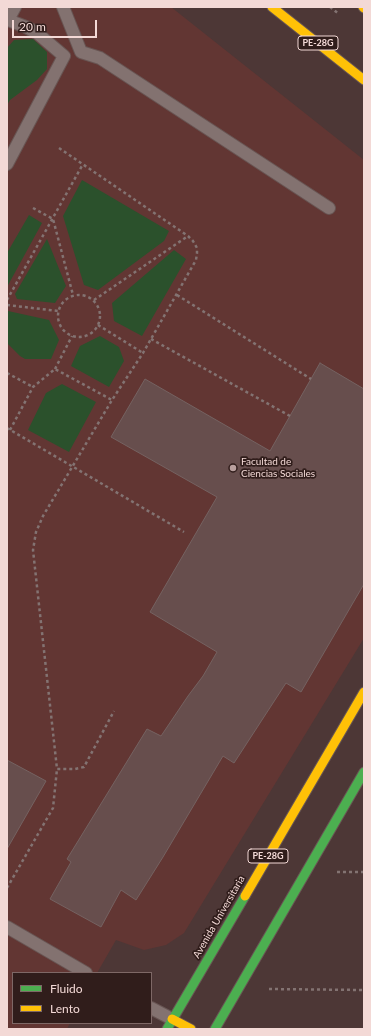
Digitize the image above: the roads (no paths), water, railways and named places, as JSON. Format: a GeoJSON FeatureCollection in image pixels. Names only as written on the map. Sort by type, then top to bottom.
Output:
{"type":"FeatureCollection","features":[{"type":"Feature","properties":{"kind":"highway","name":"PE-28G"},"geometry":{"type":"LineString","coordinates":[[272,7],[364,80]]}},
{"type":"Feature","properties":{"kind":"highway","name":"Avenida Universitaria"},"geometry":{"type":"LineString","coordinates":[[170,1024],[364,692]]}},
{"type":"Feature","properties":{"kind":"highway"},"geometry":{"type":"LineString","coordinates":[[215,1029],[364,772]]}},
{"type":"Feature","properties":{"kind":"highway"},"geometry":{"type":"LineString","coordinates":[[170,1024],[191,1029]]}},
{"type":"Feature","properties":{"kind":"lane"},"geometry":{"type":"LineString","coordinates":[[15,7],[7,21],[26,27],[37,33],[64,56]]}},
{"type":"Feature","properties":{"kind":"lane"},"geometry":{"type":"LineString","coordinates":[[63,7],[81,52]]}},
{"type":"Feature","properties":{"kind":"lane"},"geometry":{"type":"LineString","coordinates":[[7,164],[64,56],[72,52],[81,52],[100,58],[329,208]]}},
{"type":"Feature","properties":{"kind":"lane"},"geometry":{"type":"LineString","coordinates":[[7,928],[84,972]]}},
{"type":"Feature","properties":{"kind":"lane"},"geometry":{"type":"LineString","coordinates":[[152,1009],[170,1024]]}},
{"type":"Feature","properties":{"kind":"place","name":"Facultad de Ciencias Sociales"},"geometry":{"type":"Point","coordinates":[233,468]}}]}
